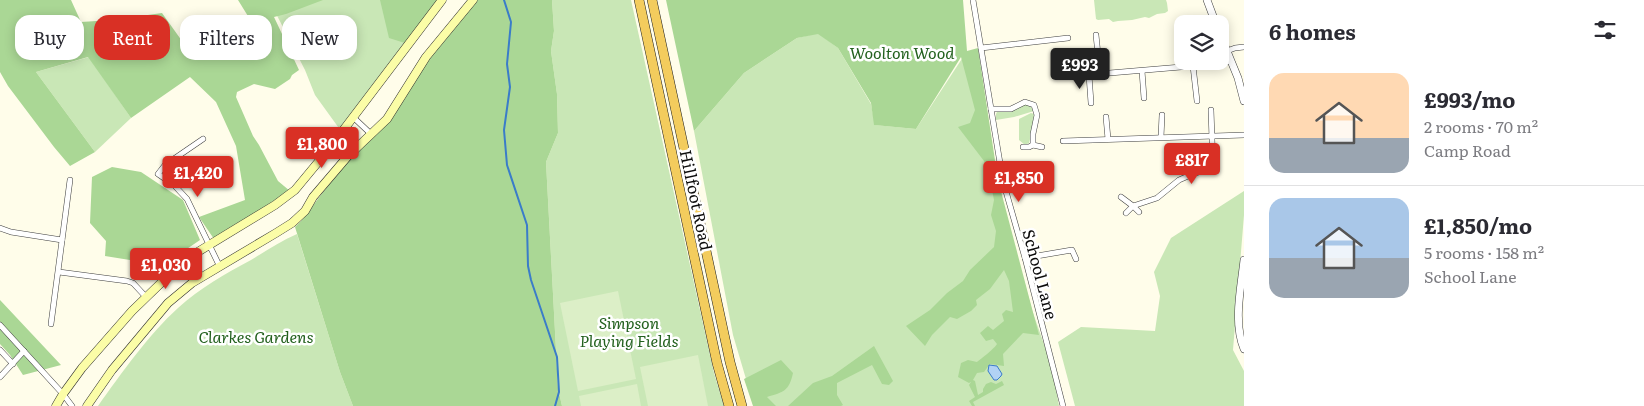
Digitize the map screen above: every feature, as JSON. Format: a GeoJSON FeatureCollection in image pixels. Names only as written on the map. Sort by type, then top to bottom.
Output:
{"type":"FeatureCollection","features":[{"type":"Feature","properties":{"kind":"highway","name":"Hillfoot Road"},"geometry":{"type":"LineString","coordinates":[[638,0],[717,363],[729,406]]}},
{"type":"Feature","properties":{"kind":"highway","name":"Hillfoot Road"},"geometry":{"type":"LineString","coordinates":[[652,0],[730,362],[742,406]]}},
{"type":"Feature","properties":{"kind":"main road"},"geometry":{"type":"LineString","coordinates":[[56,406],[88,361],[146,297],[178,267],[295,190],[318,164],[442,0]]}},
{"type":"Feature","properties":{"kind":"main road"},"geometry":{"type":"LineString","coordinates":[[87,406],[112,370],[168,303],[192,283],[219,265],[292,223],[305,210],[313,196],[348,156],[386,119],[426,57],[473,0]]}},
{"type":"Feature","properties":{"kind":"street","name":"School Lane"},"geometry":{"type":"LineString","coordinates":[[973,0],[1002,181],[1025,258],[1064,406]]}},
{"type":"Feature","properties":{"kind":"street"},"geometry":{"type":"LineString","coordinates":[[1207,0],[1213,15]]}},
{"type":"Feature","properties":{"kind":"street"},"geometry":{"type":"LineString","coordinates":[[1096,36],[1100,74]]}},
{"type":"Feature","properties":{"kind":"street"},"geometry":{"type":"LineString","coordinates":[[981,48],[1068,38]]}},
{"type":"Feature","properties":{"kind":"street"},"geometry":{"type":"LineString","coordinates":[[1229,50],[1244,47]]}},
{"type":"Feature","properties":{"kind":"street"},"geometry":{"type":"LineString","coordinates":[[1229,56],[1244,100]]}},
{"type":"Feature","properties":{"kind":"street"},"geometry":{"type":"LineString","coordinates":[[1062,77],[1174,67]]}},
{"type":"Feature","properties":{"kind":"street"},"geometry":{"type":"LineString","coordinates":[[1197,70],[1197,101]]}},
{"type":"Feature","properties":{"kind":"street"},"geometry":{"type":"LineString","coordinates":[[1142,71],[1144,98]]}},
{"type":"Feature","properties":{"kind":"street"},"geometry":{"type":"LineString","coordinates":[[1089,75],[1091,103]]}},
{"type":"Feature","properties":{"kind":"street"},"geometry":{"type":"LineString","coordinates":[[991,109],[1011,109],[1025,102],[1034,105],[1037,114],[1033,145]]}},
{"type":"Feature","properties":{"kind":"street"},"geometry":{"type":"LineString","coordinates":[[1126,213],[1133,206],[1157,198],[1178,180],[1213,168],[1211,110]]}},
{"type":"Feature","properties":{"kind":"street"},"geometry":{"type":"LineString","coordinates":[[1161,138],[1162,115]]}},
{"type":"Feature","properties":{"kind":"street"},"geometry":{"type":"LineString","coordinates":[[1106,116],[1108,139]]}},
{"type":"Feature","properties":{"kind":"street"},"geometry":{"type":"LineString","coordinates":[[353,117],[371,134]]}},
{"type":"Feature","properties":{"kind":"street"},"geometry":{"type":"LineString","coordinates":[[1063,141],[1244,135]]}},
{"type":"Feature","properties":{"kind":"street"},"geometry":{"type":"LineString","coordinates":[[203,139],[165,165],[158,174],[174,185],[188,199],[219,265]]}},
{"type":"Feature","properties":{"kind":"street"},"geometry":{"type":"LineString","coordinates":[[1023,147],[1033,145],[1042,147]]}},
{"type":"Feature","properties":{"kind":"street"},"geometry":{"type":"LineString","coordinates":[[51,324],[70,180]]}},
{"type":"Feature","properties":{"kind":"street"},"geometry":{"type":"LineString","coordinates":[[1121,197],[1139,212]]}},
{"type":"Feature","properties":{"kind":"street"},"geometry":{"type":"LineString","coordinates":[[0,228],[11,232],[62,240]]}},
{"type":"Feature","properties":{"kind":"street"},"geometry":{"type":"LineString","coordinates":[[1025,258],[1072,250],[1076,259]]}},
{"type":"Feature","properties":{"kind":"street"},"geometry":{"type":"LineString","coordinates":[[1244,260],[1239,322],[1244,349]]}},
{"type":"Feature","properties":{"kind":"street"},"geometry":{"type":"LineString","coordinates":[[59,272],[127,281],[138,288],[146,297]]}},
{"type":"Feature","properties":{"kind":"street"},"geometry":{"type":"LineString","coordinates":[[0,325],[72,406]]}},
{"type":"Feature","properties":{"kind":"street"},"geometry":{"type":"LineString","coordinates":[[0,350],[13,364]]}},
{"type":"Feature","properties":{"kind":"street"},"geometry":{"type":"LineString","coordinates":[[0,377],[24,352]]}},
{"type":"Feature","properties":{"kind":"green space"},"geometry":{"type":"Polygon","coordinates":[[[0,0],[71,0],[78,15],[15,15],[15,60],[78,60],[36,72],[95,152],[70,166],[8,86],[0,72],[0,0]]]}},
{"type":"Feature","properties":{"kind":"green space"},"geometry":{"type":"Polygon","coordinates":[[[238,0],[323,0],[274,17],[282,34],[282,60],[294,60],[299,70],[275,89],[254,84],[237,92],[236,97],[253,136],[278,181],[290,191],[214,239],[199,217],[245,200],[236,146],[216,102],[190,77],[131,118],[88,57],[84,58],[84,22],[94,21],[94,60],[170,60],[170,24],[180,38],[180,60],[272,60],[272,15],[247,15],[238,0]]]}},
{"type":"Feature","properties":{"kind":"green space"},"geometry":{"type":"Polygon","coordinates":[[[269,0],[439,0],[341,131],[315,95],[300,60],[357,60],[357,15],[282,15],[282,25],[269,0]]]}},
{"type":"Feature","properties":{"kind":"green space"},"geometry":{"type":"Polygon","coordinates":[[[380,0],[443,0],[408,44],[389,38],[380,0]]]}},
{"type":"Feature","properties":{"kind":"green space"},"geometry":{"type":"Polygon","coordinates":[[[477,0],[552,0],[554,31],[551,51],[557,94],[558,133],[546,162],[558,388],[562,406],[353,406],[340,372],[295,227],[349,158],[387,120],[427,60],[477,0]]]}},
{"type":"Feature","properties":{"kind":"green space","name":"Simpson Playing Fields"},"geometry":{"type":"Polygon","coordinates":[[[552,0],[631,0],[714,373],[724,406],[562,406],[558,388],[546,162],[558,133],[557,94],[551,51],[554,31],[552,0]]]}},
{"type":"Feature","properties":{"kind":"green space","name":"Woolton Wood"},"geometry":{"type":"Polygon","coordinates":[[[666,0],[963,0],[967,51],[978,48],[998,180],[1039,335],[1023,333],[1003,354],[1004,366],[990,364],[984,372],[977,373],[973,380],[975,381],[978,395],[983,392],[986,384],[991,382],[996,384],[1002,381],[1004,385],[973,402],[975,406],[972,406],[969,401],[975,397],[969,385],[971,382],[969,383],[958,377],[961,363],[968,360],[977,362],[997,344],[993,339],[986,341],[980,333],[988,326],[993,330],[1004,321],[1002,314],[1006,310],[1013,312],[1009,281],[1004,270],[990,289],[976,300],[977,305],[971,311],[957,319],[950,317],[932,335],[925,346],[906,326],[930,310],[947,293],[963,281],[970,270],[994,247],[996,231],[991,215],[994,200],[988,170],[984,161],[958,127],[970,123],[975,110],[961,57],[916,129],[874,125],[871,103],[838,48],[818,34],[797,38],[744,73],[694,131],[666,0]]]}},
{"type":"Feature","properties":{"kind":"green space"},"geometry":{"type":"Polygon","coordinates":[[[1094,0],[1166,0],[1168,11],[1149,18],[1113,22],[1109,19],[1098,20],[1096,19],[1094,0]]]}},
{"type":"Feature","properties":{"kind":"green space"},"geometry":{"type":"Polygon","coordinates":[[[162,13],[163,15],[148,15],[162,13]]]}},
{"type":"Feature","properties":{"kind":"green space"},"geometry":{"type":"Polygon","coordinates":[[[818,33],[838,48],[871,104],[875,125],[916,129],[967,51],[999,189],[1032,310],[1052,367],[1059,406],[754,406],[733,335],[694,131],[744,73],[797,38],[818,33]]]}},
{"type":"Feature","properties":{"kind":"green space"},"geometry":{"type":"Polygon","coordinates":[[[89,57],[131,118],[95,152],[36,72],[84,60],[89,57]]]}},
{"type":"Feature","properties":{"kind":"green space"},"geometry":{"type":"Polygon","coordinates":[[[1029,104],[1034,111],[996,120],[997,112],[1014,110],[1029,104]]]}},
{"type":"Feature","properties":{"kind":"green space"},"geometry":{"type":"Polygon","coordinates":[[[1031,113],[1034,114],[1031,134],[1029,143],[1025,145],[1019,140],[1019,119],[1031,113]]]}},
{"type":"Feature","properties":{"kind":"green space"},"geometry":{"type":"Polygon","coordinates":[[[112,167],[141,172],[183,200],[200,240],[147,276],[136,261],[105,256],[106,241],[90,223],[92,177],[112,167]]]}},
{"type":"Feature","properties":{"kind":"green space"},"geometry":{"type":"Polygon","coordinates":[[[1244,191],[1244,215],[1233,350],[1244,371],[1244,406],[1075,406],[1058,342],[1081,327],[1155,331],[1160,296],[1154,272],[1171,238],[1244,191]]]}},
{"type":"Feature","properties":{"kind":"green space","name":"Clarkes Gardens"},"geometry":{"type":"Polygon","coordinates":[[[297,234],[340,372],[353,406],[98,406],[146,342],[178,308],[213,282],[297,234]]]}},
{"type":"Feature","properties":{"kind":"green space"},"geometry":{"type":"Polygon","coordinates":[[[618,291],[636,379],[578,391],[560,303],[618,291]]]}},
{"type":"Feature","properties":{"kind":"green space"},"geometry":{"type":"Polygon","coordinates":[[[0,300],[61,365],[23,375],[0,344],[0,300]]]}},
{"type":"Feature","properties":{"kind":"green space"},"geometry":{"type":"Polygon","coordinates":[[[874,346],[893,381],[889,385],[882,384],[872,365],[837,383],[837,395],[843,405],[841,406],[788,406],[813,383],[832,376],[874,346]]]}},
{"type":"Feature","properties":{"kind":"green space"},"geometry":{"type":"Polygon","coordinates":[[[698,355],[708,406],[648,406],[640,367],[698,355]]]}},
{"type":"Feature","properties":{"kind":"green space"},"geometry":{"type":"Polygon","coordinates":[[[781,360],[793,373],[790,384],[782,392],[767,397],[776,406],[753,406],[744,379],[781,360]]]}},
{"type":"Feature","properties":{"kind":"green space"},"geometry":{"type":"Polygon","coordinates":[[[637,384],[641,406],[581,406],[579,396],[637,384]]]}},
{"type":"Feature","properties":{"kind":"water"},"geometry":{"type":"Polygon","coordinates":[[[989,365],[997,366],[1002,374],[997,380],[994,380],[988,371],[989,365]]]}},
{"type":"Feature","properties":{"kind":"waterway"},"geometry":{"type":"LineString","coordinates":[[504,0],[511,22],[507,64],[510,87],[504,130],[507,165],[527,225],[528,266],[531,280],[557,357],[559,392],[555,406]]}}]}
